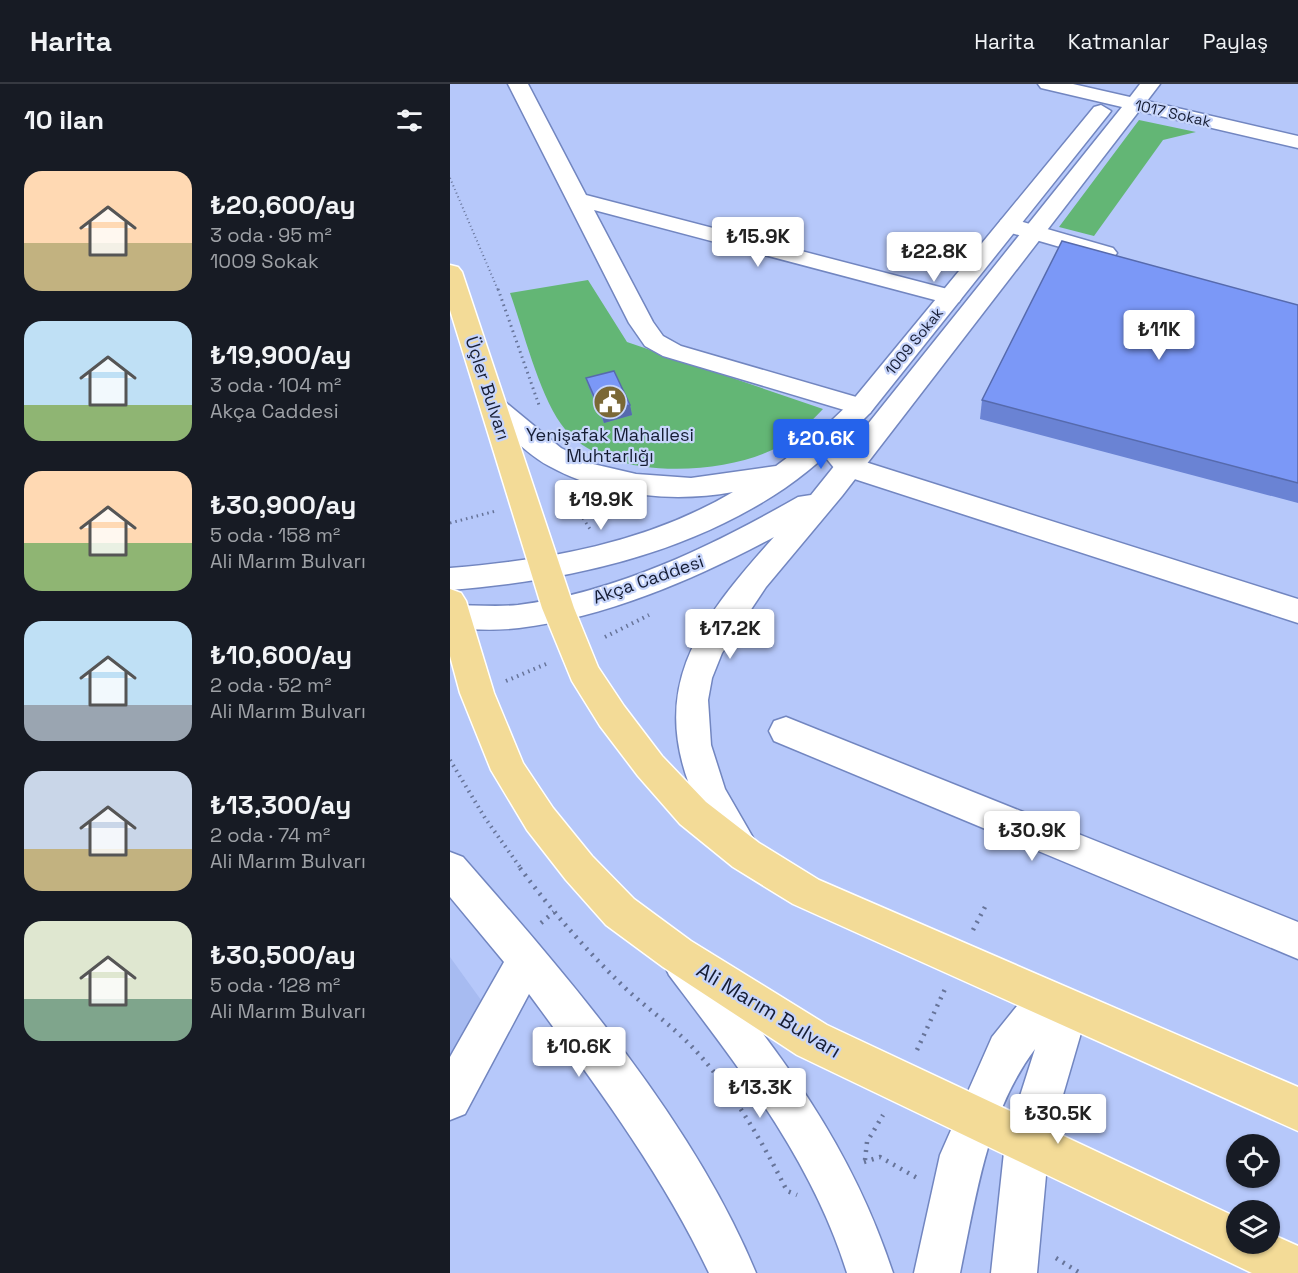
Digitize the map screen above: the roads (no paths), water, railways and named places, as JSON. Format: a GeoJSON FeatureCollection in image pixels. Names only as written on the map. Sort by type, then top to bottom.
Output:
{"type":"FeatureCollection","features":[{"type":"Feature","properties":{"kind":"main road","name":"Üçler Bulvarı"},"geometry":{"type":"LineString","coordinates":[[450,272],[548,570],[558,608]]}},
{"type":"Feature","properties":{"kind":"main road"},"geometry":{"type":"LineString","coordinates":[[558,608],[584,672],[612,716],[650,766],[693,813],[746,855],[806,892],[1298,1109]]}},
{"type":"Feature","properties":{"kind":"main road","name":"Ali Marım Bulvarı"},"geometry":{"type":"LineString","coordinates":[[451,612],[489,724],[509,770],[540,819],[579,868],[620,912],[677,954],[812,1040],[1226,1236]]}},
{"type":"Feature","properties":{"kind":"main road"},"geometry":{"type":"LineString","coordinates":[[1263,1254],[1298,1270]]}},
{"type":"Feature","properties":{"kind":"street"},"geometry":{"type":"LineString","coordinates":[[518,84],[641,323],[654,341],[672,351],[861,407]]}},
{"type":"Feature","properties":{"kind":"street","name":"1017 Sokak"},"geometry":{"type":"LineString","coordinates":[[1048,84],[1122,96],[1298,142]]}},
{"type":"Feature","properties":{"kind":"street","name":"1009 Sokak"},"geometry":{"type":"LineString","coordinates":[[450,579],[508,576],[548,570],[624,549],[676,531],[755,495],[818,450],[861,407],[1009,225],[1122,96],[1150,84]]}},
{"type":"Feature","properties":{"kind":"street","name":"1009 Sokak"},"geometry":{"type":"LineString","coordinates":[[746,855],[720,818],[694,745],[692,713],[696,679],[707,649],[726,619],[1034,233],[1122,96]]}},
{"type":"Feature","properties":{"kind":"street"},"geometry":{"type":"LineString","coordinates":[[577,200],[950,297]]}},
{"type":"Feature","properties":{"kind":"street"},"geometry":{"type":"LineString","coordinates":[[1009,225],[1126,258]]}},
{"type":"Feature","properties":{"kind":"street"},"geometry":{"type":"LineString","coordinates":[[495,407],[558,459],[610,478],[645,485],[702,486],[734,482],[782,471],[818,450],[840,479],[1298,611]]}},
{"type":"Feature","properties":{"kind":"street","name":"Akça Caddesi"},"geometry":{"type":"LineString","coordinates":[[451,612],[493,619],[527,616],[634,587],[722,552],[840,479]]}},
{"type":"Feature","properties":{"kind":"street"},"geometry":{"type":"LineString","coordinates":[[786,731],[1298,942]]}},
{"type":"Feature","properties":{"kind":"street"},"geometry":{"type":"LineString","coordinates":[[450,869],[527,959],[644,1115],[705,1215],[733,1273]]}},
{"type":"Feature","properties":{"kind":"street"},"geometry":{"type":"LineString","coordinates":[[677,954],[764,1068],[836,1183],[870,1273]]}},
{"type":"Feature","properties":{"kind":"street"},"geometry":{"type":"LineString","coordinates":[[450,1100],[527,959]]}},
{"type":"Feature","properties":{"kind":"street"},"geometry":{"type":"LineString","coordinates":[[937,1273],[962,1155],[1007,1052],[1058,1005]]}},
{"type":"Feature","properties":{"kind":"street"},"geometry":{"type":"LineString","coordinates":[[1014,1273],[1027,1143],[1058,1005]]}},
{"type":"Feature","properties":{"kind":"place","name":"Yenişafak Mahallesi Muhtarlığı"},"geometry":{"type":"Point","coordinates":[610,402]}}]}
